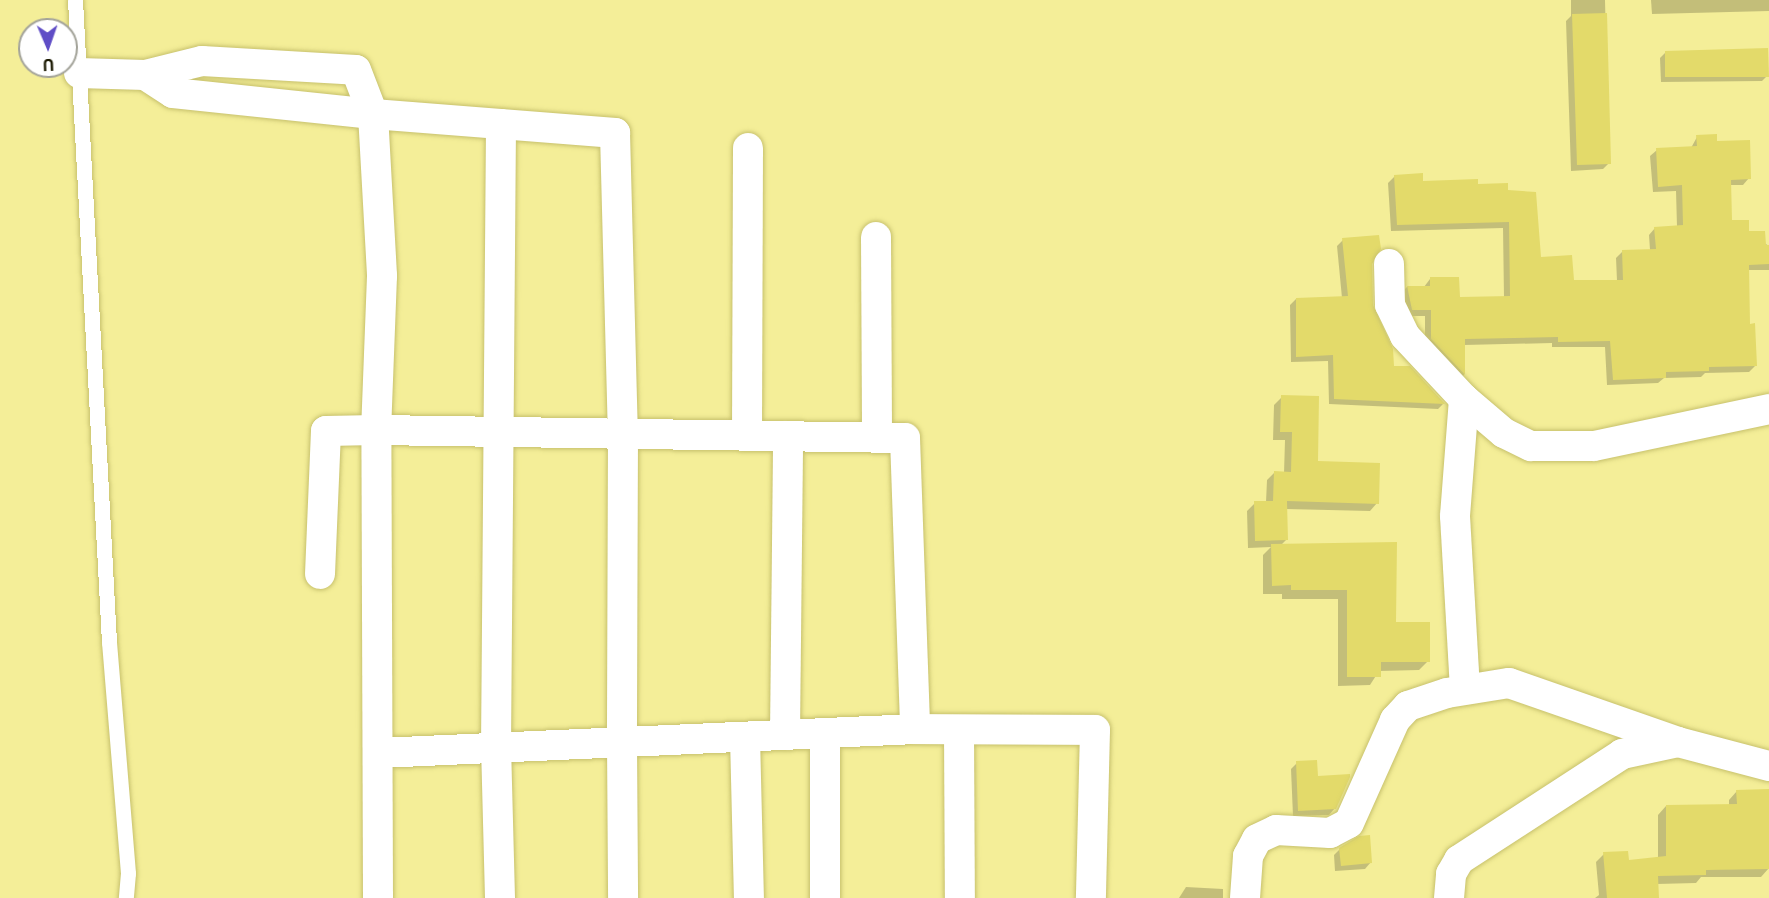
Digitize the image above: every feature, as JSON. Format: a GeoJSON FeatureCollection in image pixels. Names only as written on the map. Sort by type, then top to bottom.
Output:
{"type":"FeatureCollection","features":[{"type":"Feature","properties":{"kind":"street"},"geometry":{"type":"LineString","coordinates":[[80,73],[145,75],[202,61],[356,70],[374,114],[382,276],[376,430],[378,898]]}},
{"type":"Feature","properties":{"kind":"street"},"geometry":{"type":"LineString","coordinates":[[145,75],[173,93],[374,114],[615,133],[623,434],[623,898]]}},
{"type":"Feature","properties":{"kind":"street"},"geometry":{"type":"LineString","coordinates":[[500,898],[496,748],[501,432],[501,124]]}},
{"type":"Feature","properties":{"kind":"street"},"geometry":{"type":"LineString","coordinates":[[748,148],[750,435]]}},
{"type":"Feature","properties":{"kind":"street"},"geometry":{"type":"LineString","coordinates":[[876,237],[877,437]]}},
{"type":"Feature","properties":{"kind":"street"},"geometry":{"type":"LineString","coordinates":[[1389,264],[1390,306],[1399,327],[1464,399],[1518,441],[1559,448],[1594,446],[1769,409]]}},
{"type":"Feature","properties":{"kind":"street"},"geometry":{"type":"LineString","coordinates":[[1464,399],[1455,516],[1465,689]]}},
{"type":"Feature","properties":{"kind":"street"},"geometry":{"type":"LineString","coordinates":[[320,574],[326,431],[905,438],[915,729]]}},
{"type":"Feature","properties":{"kind":"street"},"geometry":{"type":"LineString","coordinates":[[785,735],[788,436]]}},
{"type":"Feature","properties":{"kind":"street"},"geometry":{"type":"LineString","coordinates":[[1245,898],[1248,856],[1257,839],[1276,830],[1330,833],[1342,828],[1360,804],[1395,720],[1408,706],[1465,689],[1509,683],[1525,686],[1678,742],[1769,766]]}},
{"type":"Feature","properties":{"kind":"street"},"geometry":{"type":"LineString","coordinates":[[379,753],[915,729],[1095,730],[1091,898]]}},
{"type":"Feature","properties":{"kind":"street"},"geometry":{"type":"LineString","coordinates":[[958,730],[960,898]]}},
{"type":"Feature","properties":{"kind":"street"},"geometry":{"type":"LineString","coordinates":[[825,734],[825,898]]}},
{"type":"Feature","properties":{"kind":"street"},"geometry":{"type":"LineString","coordinates":[[745,737],[749,898]]}},
{"type":"Feature","properties":{"kind":"street"},"geometry":{"type":"LineString","coordinates":[[1449,898],[1451,874],[1460,860],[1622,754],[1678,742]]}},
{"type":"Feature","properties":{"kind":"lane"},"geometry":{"type":"LineString","coordinates":[[75,0],[109,642],[128,873],[126,898]]}},
{"type":"Feature","properties":{"kind":"building"},"geometry":{"type":"Polygon","coordinates":[[[1607,13],[1611,164],[1577,165],[1572,14],[1607,13]]]}},
{"type":"Feature","properties":{"kind":"building"},"geometry":{"type":"Polygon","coordinates":[[[1768,48],[1769,77],[1665,77],[1665,51],[1768,48]]]}},
{"type":"Feature","properties":{"kind":"building"},"geometry":{"type":"Polygon","coordinates":[[[1717,134],[1717,141],[1750,140],[1751,179],[1731,180],[1732,220],[1749,220],[1749,231],[1765,231],[1766,245],[1769,245],[1769,264],[1749,265],[1750,324],[1755,323],[1757,366],[1709,367],[1709,371],[1666,372],[1666,378],[1613,380],[1610,341],[1558,342],[1558,337],[1465,339],[1465,375],[1431,339],[1431,310],[1412,310],[1407,286],[1430,286],[1430,277],[1459,277],[1460,297],[1510,296],[1509,222],[1397,225],[1394,175],[1423,173],[1423,181],[1478,179],[1478,184],[1508,183],[1508,190],[1536,192],[1541,257],[1572,255],[1574,280],[1623,280],[1622,250],[1656,249],[1654,227],[1683,225],[1682,185],[1658,187],[1656,148],[1697,146],[1696,135],[1717,134]]]}},
{"type":"Feature","properties":{"kind":"building"},"geometry":{"type":"Polygon","coordinates":[[[1379,235],[1381,249],[1372,264],[1373,305],[1393,349],[1394,366],[1410,366],[1445,404],[1334,399],[1333,355],[1296,357],[1296,298],[1348,296],[1342,238],[1379,235]]]}},
{"type":"Feature","properties":{"kind":"building"},"geometry":{"type":"Polygon","coordinates":[[[1281,395],[1319,396],[1318,461],[1380,463],[1379,504],[1287,501],[1288,540],[1255,541],[1254,501],[1273,501],[1274,471],[1291,472],[1292,432],[1280,432],[1281,395]]]}},
{"type":"Feature","properties":{"kind":"building"},"geometry":{"type":"Polygon","coordinates":[[[1397,542],[1396,622],[1430,622],[1430,662],[1381,662],[1381,677],[1347,677],[1347,590],[1291,590],[1291,585],[1272,586],[1271,544],[1397,542]]]}},
{"type":"Feature","properties":{"kind":"building"},"geometry":{"type":"Polygon","coordinates":[[[1317,760],[1318,776],[1350,774],[1350,777],[1336,809],[1298,811],[1296,761],[1317,760]]]}},
{"type":"Feature","properties":{"kind":"building"},"geometry":{"type":"Polygon","coordinates":[[[1769,789],[1769,869],[1706,870],[1706,875],[1658,876],[1659,898],[1607,898],[1603,852],[1628,851],[1629,860],[1666,856],[1666,805],[1737,804],[1736,790],[1769,789]]]}},
{"type":"Feature","properties":{"kind":"building"},"geometry":{"type":"Polygon","coordinates":[[[1370,835],[1372,863],[1341,866],[1339,848],[1359,836],[1370,835]]]}}]}
